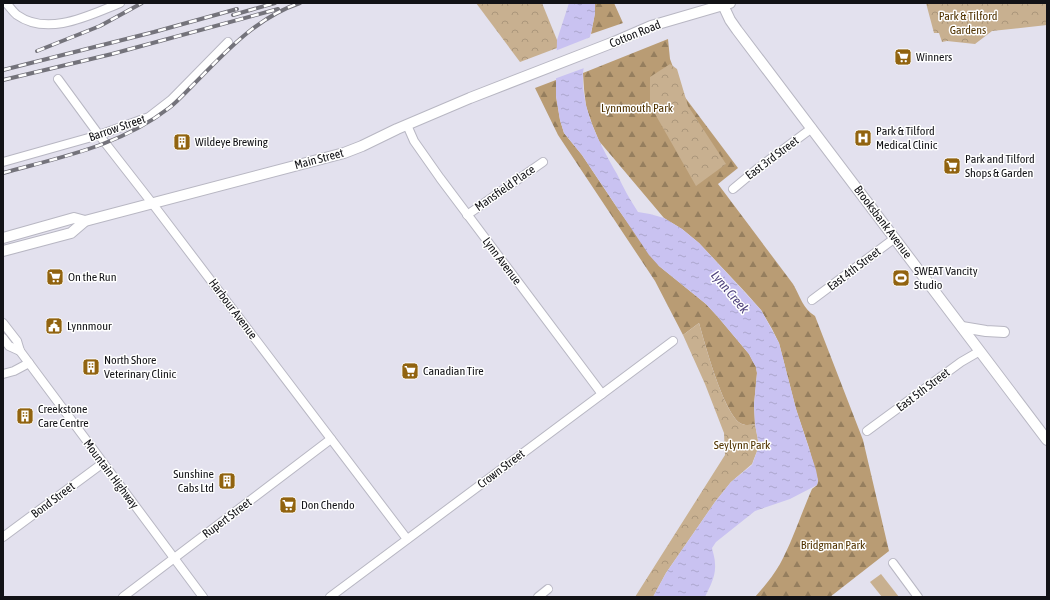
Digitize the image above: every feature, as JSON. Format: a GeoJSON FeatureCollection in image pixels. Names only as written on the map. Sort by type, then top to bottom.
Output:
{"type":"FeatureCollection","features":[{"type":"Feature","properties":{"kind":"main road","name":"Cotton Road"},"geometry":{"type":"LineString","coordinates":[[542,70],[697,8],[725,4]]}},
{"type":"Feature","properties":{"kind":"main road","name":"Brooksbank Avenue"},"geometry":{"type":"LineString","coordinates":[[725,4],[730,20],[737,30],[1047,440]]}},
{"type":"Feature","properties":{"kind":"main road","name":"Main Street"},"geometry":{"type":"LineString","coordinates":[[3,251],[71,233],[85,221],[344,153],[407,125],[542,70]]}},
{"type":"Feature","properties":{"kind":"main road","name":"Main Street"},"geometry":{"type":"LineString","coordinates":[[3,238],[74,218],[85,221]]}},
{"type":"Feature","properties":{"kind":"main road"},"geometry":{"type":"LineString","coordinates":[[962,327],[1004,332]]}},
{"type":"Feature","properties":{"kind":"street"},"geometry":{"type":"LineString","coordinates":[[6,3],[16,14],[33,22],[50,24],[77,20],[120,3]]}},
{"type":"Feature","properties":{"kind":"street","name":"Barrow Street"},"geometry":{"type":"LineString","coordinates":[[3,162],[99,135],[149,117],[171,100],[228,42]]}},
{"type":"Feature","properties":{"kind":"street","name":"Harbour Avenue"},"geometry":{"type":"LineString","coordinates":[[58,79],[407,539]]}},
{"type":"Feature","properties":{"kind":"street","name":"Lynn Avenue"},"geometry":{"type":"LineString","coordinates":[[407,125],[414,141],[602,394]]}},
{"type":"Feature","properties":{"kind":"street","name":"East 3rd Street"},"geometry":{"type":"LineString","coordinates":[[732,189],[812,128]]}},
{"type":"Feature","properties":{"kind":"street","name":"Mansfield Place"},"geometry":{"type":"LineString","coordinates":[[468,215],[543,162]]}},
{"type":"Feature","properties":{"kind":"street","name":"East 4th Street"},"geometry":{"type":"LineString","coordinates":[[812,300],[895,238]]}},
{"type":"Feature","properties":{"kind":"street","name":"Mountain Highway"},"geometry":{"type":"LineString","coordinates":[[3,323],[17,341],[20,351],[203,597]]}},
{"type":"Feature","properties":{"kind":"street","name":"Mountain Highway"},"geometry":{"type":"LineString","coordinates":[[3,338],[9,346],[20,351]]}},
{"type":"Feature","properties":{"kind":"street","name":"Crown Street"},"geometry":{"type":"LineString","coordinates":[[330,597],[673,341]]}},
{"type":"Feature","properties":{"kind":"street","name":"East 5th Street"},"geometry":{"type":"LineString","coordinates":[[868,431],[961,362],[980,350]]}},
{"type":"Feature","properties":{"kind":"street"},"geometry":{"type":"LineString","coordinates":[[3,374],[14,371],[29,363]]}},
{"type":"Feature","properties":{"kind":"street","name":"Rupert Street"},"geometry":{"type":"LineString","coordinates":[[123,597],[331,439]]}},
{"type":"Feature","properties":{"kind":"street","name":"Bond Street"},"geometry":{"type":"LineString","coordinates":[[3,537],[103,463]]}},
{"type":"Feature","properties":{"kind":"street"},"geometry":{"type":"LineString","coordinates":[[892,563],[918,597]]}},
{"type":"Feature","properties":{"kind":"street"},"geometry":{"type":"LineString","coordinates":[[538,597],[548,589]]}},
{"type":"Feature","properties":{"kind":"green space"},"geometry":{"type":"Polygon","coordinates":[[[476,3],[542,3],[557,40],[557,48],[520,62],[476,3]]]}},
{"type":"Feature","properties":{"kind":"green space"},"geometry":{"type":"Polygon","coordinates":[[[595,3],[614,3],[623,23],[591,34],[595,13],[595,3]]]}},
{"type":"Feature","properties":{"kind":"green space","name":"Park & Tilford Gardens"},"geometry":{"type":"Polygon","coordinates":[[[926,3],[1047,3],[1047,25],[992,31],[975,44],[947,41],[942,42],[939,33],[934,33],[926,3]]]}},
{"type":"Feature","properties":{"kind":"green space","name":"Lynnmouth Park"},"geometry":{"type":"Polygon","coordinates":[[[668,39],[670,59],[684,96],[738,168],[718,184],[793,284],[807,310],[815,316],[863,440],[889,551],[830,597],[755,597],[774,573],[785,555],[812,489],[817,485],[818,481],[796,409],[779,343],[761,310],[746,293],[699,243],[682,229],[664,218],[599,141],[586,106],[583,73],[668,39]]]}},
{"type":"Feature","properties":{"kind":"green space"},"geometry":{"type":"Polygon","coordinates":[[[670,64],[677,69],[688,106],[726,164],[696,186],[650,105],[650,77],[670,64]]]}},
{"type":"Feature","properties":{"kind":"green space"},"geometry":{"type":"Polygon","coordinates":[[[556,80],[556,96],[564,133],[582,155],[659,266],[706,304],[749,354],[756,367],[757,373],[754,405],[755,424],[742,424],[734,416],[721,392],[699,323],[683,335],[655,281],[558,135],[535,88],[556,80]]]}},
{"type":"Feature","properties":{"kind":"green space","name":"Seylynn Park"},"geometry":{"type":"Polygon","coordinates":[[[699,323],[715,376],[727,405],[740,423],[746,425],[755,424],[759,446],[752,464],[731,482],[715,502],[666,573],[653,597],[635,597],[725,455],[724,433],[705,384],[683,335],[699,323]]]}},
{"type":"Feature","properties":{"kind":"green space"},"geometry":{"type":"Polygon","coordinates":[[[881,574],[899,597],[882,597],[870,582],[881,574]]]}},
{"type":"Feature","properties":{"kind":"water","name":"Lynn Creek"},"geometry":{"type":"Polygon","coordinates":[[[569,3],[595,3],[595,13],[583,73],[585,100],[588,113],[598,139],[624,189],[638,212],[664,218],[682,229],[699,243],[761,310],[779,343],[796,409],[816,470],[818,480],[817,485],[790,499],[755,511],[716,542],[712,548],[715,562],[715,573],[705,597],[653,597],[666,573],[715,502],[731,482],[752,465],[759,446],[755,424],[754,405],[757,373],[756,367],[749,354],[706,304],[659,266],[649,255],[582,155],[564,133],[556,96],[557,40],[569,3]]]}},
{"type":"Feature","properties":{"kind":"pier"},"geometry":{"type":"Polygon","coordinates":[[[593,36],[587,67],[554,79],[555,51],[593,36]]]}},
{"type":"Feature","properties":{"kind":"railway"},"geometry":{"type":"LineString","coordinates":[[37,51],[100,26],[142,3]]}},
{"type":"Feature","properties":{"kind":"railway"},"geometry":{"type":"LineString","coordinates":[[233,15],[275,3]]}},
{"type":"Feature","properties":{"kind":"railway"},"geometry":{"type":"LineString","coordinates":[[3,173],[89,149],[131,132],[150,121],[175,103],[229,49],[255,27],[269,18],[300,3]]}},
{"type":"Feature","properties":{"kind":"railway"},"geometry":{"type":"LineString","coordinates":[[3,70],[154,32],[237,9]]}},
{"type":"Feature","properties":{"kind":"railway"},"geometry":{"type":"LineString","coordinates":[[3,80],[112,54],[278,9]]}},
{"type":"Feature","properties":{"kind":"place","name":"Winners"},"geometry":{"type":"Point","coordinates":[903,57]}},
{"type":"Feature","properties":{"kind":"place","name":"Park & Tilford Medical Clinic"},"geometry":{"type":"Point","coordinates":[863,138]}},
{"type":"Feature","properties":{"kind":"place","name":"Wildeye Brewing"},"geometry":{"type":"Point","coordinates":[182,142]}},
{"type":"Feature","properties":{"kind":"place","name":"Park and Tilford Shops & Garden"},"geometry":{"type":"Point","coordinates":[952,166]}},
{"type":"Feature","properties":{"kind":"place","name":"On the Run"},"geometry":{"type":"Point","coordinates":[55,277]}},
{"type":"Feature","properties":{"kind":"place","name":"SWEAT Vancity Studio"},"geometry":{"type":"Point","coordinates":[901,278]}},
{"type":"Feature","properties":{"kind":"place","name":"Lynnmour"},"geometry":{"type":"Point","coordinates":[54,326]}},
{"type":"Feature","properties":{"kind":"place","name":"North Shore Veterinary Clinic"},"geometry":{"type":"Point","coordinates":[91,367]}},
{"type":"Feature","properties":{"kind":"place","name":"Canadian Tire"},"geometry":{"type":"Point","coordinates":[410,371]}},
{"type":"Feature","properties":{"kind":"place","name":"Creekstone Care Centre"},"geometry":{"type":"Point","coordinates":[25,416]}},
{"type":"Feature","properties":{"kind":"place","name":"Sunshine Cabs Ltd"},"geometry":{"type":"Point","coordinates":[227,481]}},
{"type":"Feature","properties":{"kind":"place","name":"Don Chendo"},"geometry":{"type":"Point","coordinates":[288,505]}},
{"type":"Feature","properties":{"kind":"park label","name":"Bridgman Park"},"geometry":{"type":"Point","coordinates":[833,545]}}]}
